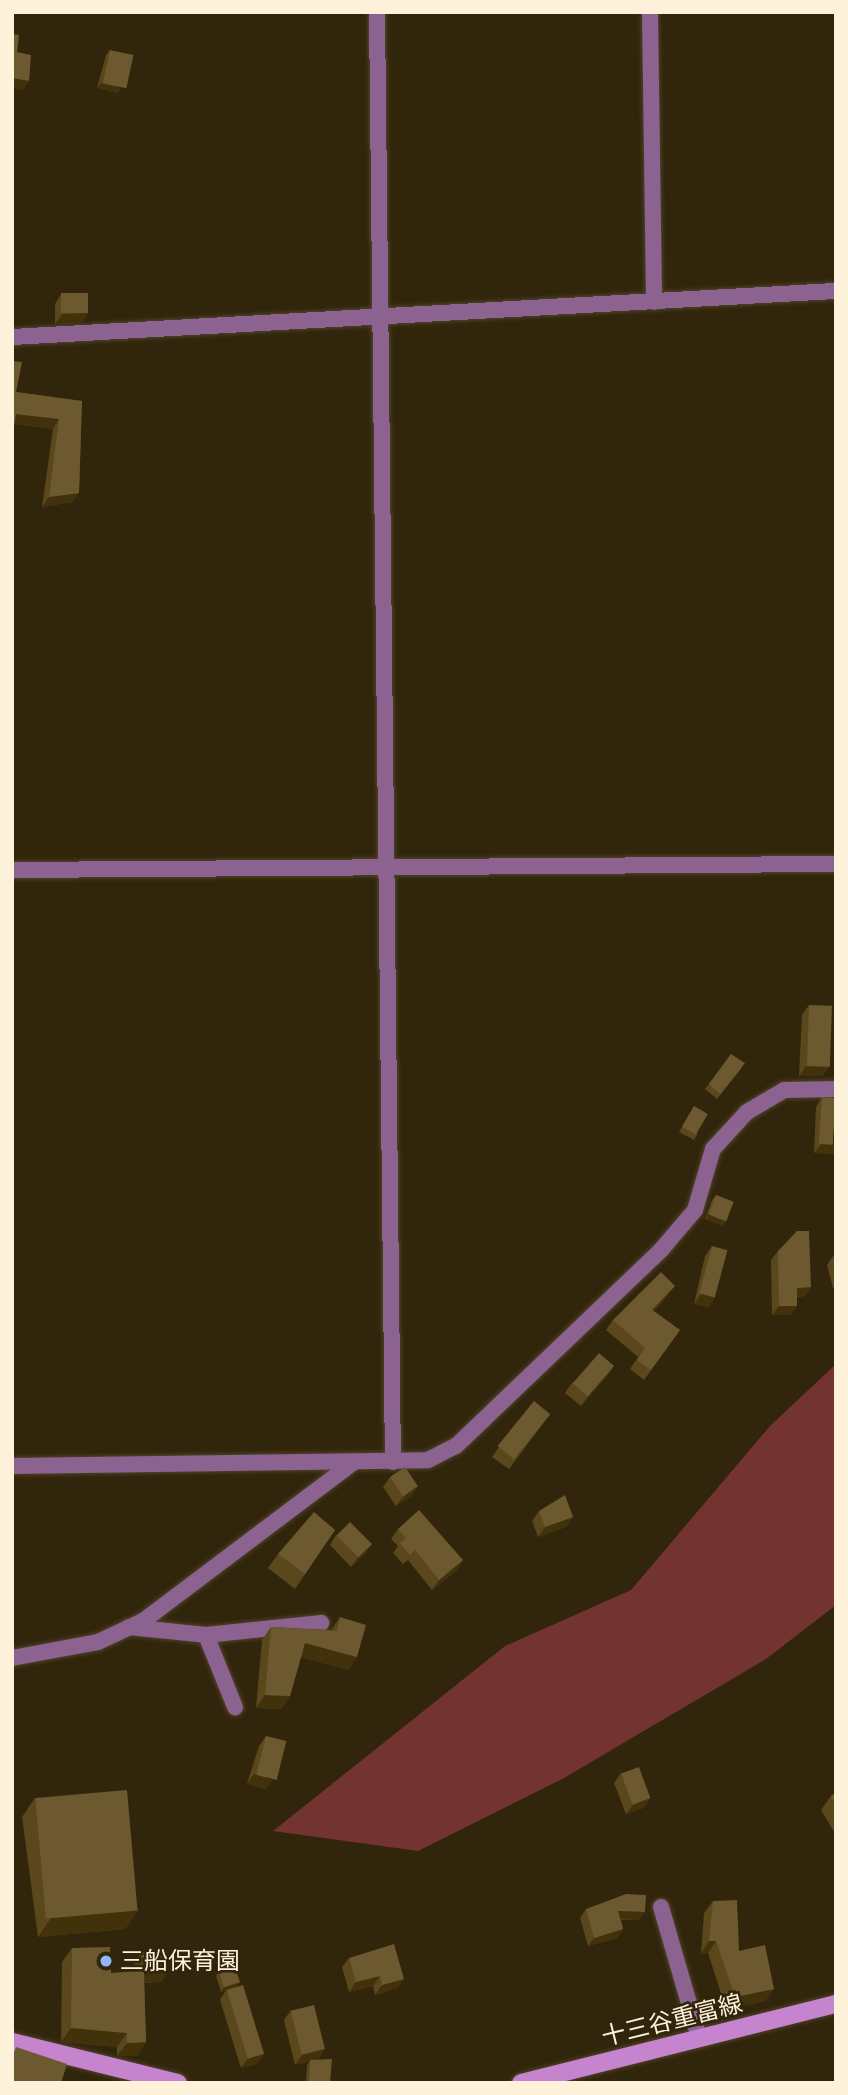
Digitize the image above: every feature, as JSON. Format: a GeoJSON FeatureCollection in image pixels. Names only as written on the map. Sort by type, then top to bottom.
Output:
{"type":"FeatureCollection","features":[{"type":"Feature","properties":{"kind":"main road","name":"十三谷重富線"},"geometry":{"type":"LineString","coordinates":[[521,2083],[836,2004]]}},
{"type":"Feature","properties":{"kind":"main road"},"geometry":{"type":"LineString","coordinates":[[12,2042],[178,2083]]}},
{"type":"Feature","properties":{"kind":"street"},"geometry":{"type":"LineString","coordinates":[[377,12],[389,869],[393,1462]]}},
{"type":"Feature","properties":{"kind":"street"},"geometry":{"type":"LineString","coordinates":[[650,12],[654,302]]}},
{"type":"Feature","properties":{"kind":"street"},"geometry":{"type":"LineString","coordinates":[[12,337],[836,291]]}},
{"type":"Feature","properties":{"kind":"street"},"geometry":{"type":"LineString","coordinates":[[12,870],[836,864]]}},
{"type":"Feature","properties":{"kind":"street"},"geometry":{"type":"LineString","coordinates":[[12,1466],[428,1460],[456,1446],[661,1250],[695,1210],[713,1149],[747,1112],[784,1090],[836,1089]]}},
{"type":"Feature","properties":{"kind":"street"},"geometry":{"type":"LineString","coordinates":[[12,1658],[98,1642],[129,1628],[353,1463]]}},
{"type":"Feature","properties":{"kind":"street"},"geometry":{"type":"LineString","coordinates":[[129,1628],[206,1635],[321,1623]]}},
{"type":"Feature","properties":{"kind":"street"},"geometry":{"type":"LineString","coordinates":[[206,1635],[235,1707]]}},
{"type":"Feature","properties":{"kind":"street"},"geometry":{"type":"LineString","coordinates":[[661,1907],[699,2038]]}},
{"type":"Feature","properties":{"kind":"shaded area"},"geometry":{"type":"Polygon","coordinates":[[[836,1364],[836,1605],[766,1659],[564,1778],[418,1851],[273,1831],[505,1646],[631,1590],[770,1426],[836,1364]]]}},
{"type":"Feature","properties":{"kind":"building"},"geometry":{"type":"Polygon","coordinates":[[[12,34],[19,35],[17,52],[31,55],[29,81],[12,78],[12,34]]]}},
{"type":"Feature","properties":{"kind":"building"},"geometry":{"type":"Polygon","coordinates":[[[110,50],[133,55],[126,88],[103,83],[110,50]]]}},
{"type":"Feature","properties":{"kind":"building"},"geometry":{"type":"Polygon","coordinates":[[[61,293],[88,293],[88,313],[61,313],[61,293]]]}},
{"type":"Feature","properties":{"kind":"building"},"geometry":{"type":"Polygon","coordinates":[[[12,361],[22,362],[16,392],[82,401],[79,493],[49,497],[59,419],[16,414],[12,439],[12,361]]]}},
{"type":"Feature","properties":{"kind":"building"},"geometry":{"type":"Polygon","coordinates":[[[809,1005],[832,1006],[830,1067],[807,1066],[809,1005]]]}},
{"type":"Feature","properties":{"kind":"building"},"geometry":{"type":"Polygon","coordinates":[[[731,1054],[745,1063],[720,1094],[709,1084],[731,1054]]]}},
{"type":"Feature","properties":{"kind":"building"},"geometry":{"type":"Polygon","coordinates":[[[822,1097],[836,1098],[833,1145],[819,1144],[822,1097]]]}},
{"type":"Feature","properties":{"kind":"building"},"geometry":{"type":"Polygon","coordinates":[[[694,1106],[708,1114],[696,1135],[682,1127],[694,1106]]]}},
{"type":"Feature","properties":{"kind":"building"},"geometry":{"type":"Polygon","coordinates":[[[716,1195],[734,1202],[726,1221],[708,1215],[716,1195]]]}},
{"type":"Feature","properties":{"kind":"building"},"geometry":{"type":"Polygon","coordinates":[[[797,1231],[809,1231],[811,1287],[797,1288],[797,1306],[779,1306],[778,1251],[797,1231]]]}},
{"type":"Feature","properties":{"kind":"building"},"geometry":{"type":"Polygon","coordinates":[[[712,1246],[727,1250],[715,1297],[699,1293],[712,1246]]]}},
{"type":"Feature","properties":{"kind":"building"},"geometry":{"type":"Polygon","coordinates":[[[661,1272],[675,1286],[652,1310],[680,1330],[651,1370],[637,1360],[645,1348],[613,1320],[661,1272]]]}},
{"type":"Feature","properties":{"kind":"building"},"geometry":{"type":"Polygon","coordinates":[[[599,1353],[614,1366],[588,1396],[573,1383],[599,1353]]]}},
{"type":"Feature","properties":{"kind":"building"},"geometry":{"type":"Polygon","coordinates":[[[534,1401],[550,1414],[514,1459],[497,1446],[534,1401]]]}},
{"type":"Feature","properties":{"kind":"building"},"geometry":{"type":"Polygon","coordinates":[[[405,1467],[418,1486],[403,1496],[390,1477],[405,1467]]]}},
{"type":"Feature","properties":{"kind":"building"},"geometry":{"type":"Polygon","coordinates":[[[565,1495],[573,1517],[545,1527],[539,1511],[565,1495]]]}},
{"type":"Feature","properties":{"kind":"building"},"geometry":{"type":"Polygon","coordinates":[[[419,1510],[463,1560],[439,1580],[415,1550],[410,1555],[400,1543],[406,1538],[398,1529],[419,1510]]]}},
{"type":"Feature","properties":{"kind":"building"},"geometry":{"type":"Polygon","coordinates":[[[314,1512],[335,1530],[305,1574],[278,1554],[314,1512]]]}},
{"type":"Feature","properties":{"kind":"building"},"geometry":{"type":"Polygon","coordinates":[[[350,1522],[372,1544],[358,1557],[337,1535],[350,1522]]]}},
{"type":"Feature","properties":{"kind":"building"},"geometry":{"type":"Polygon","coordinates":[[[340,1617],[366,1625],[357,1657],[305,1643],[290,1696],[265,1695],[271,1627],[337,1631],[340,1617]]]}},
{"type":"Feature","properties":{"kind":"building"},"geometry":{"type":"Polygon","coordinates":[[[266,1736],[286,1741],[277,1780],[256,1775],[266,1736]]]}},
{"type":"Feature","properties":{"kind":"building"},"geometry":{"type":"Polygon","coordinates":[[[639,1767],[650,1798],[632,1805],[621,1773],[639,1767]]]}},
{"type":"Feature","properties":{"kind":"building"},"geometry":{"type":"Polygon","coordinates":[[[127,1790],[138,1911],[46,1919],[35,1798],[127,1790]]]}},
{"type":"Feature","properties":{"kind":"building"},"geometry":{"type":"Polygon","coordinates":[[[626,1894],[646,1895],[645,1912],[618,1911],[623,1929],[594,1938],[586,1909],[626,1894]]]}},
{"type":"Feature","properties":{"kind":"building"},"geometry":{"type":"Polygon","coordinates":[[[737,1900],[739,1951],[765,1945],[774,1989],[735,1997],[716,1941],[709,1941],[713,1901],[737,1900]]]}},
{"type":"Feature","properties":{"kind":"building"},"geometry":{"type":"Polygon","coordinates":[[[394,1944],[404,1979],[382,1985],[380,1976],[356,1982],[349,1958],[394,1944]]]}},
{"type":"Feature","properties":{"kind":"building"},"geometry":{"type":"Polygon","coordinates":[[[110,1947],[111,1973],[144,1971],[146,2042],[127,2043],[127,2033],[71,2028],[72,1948],[110,1947]]]}},
{"type":"Feature","properties":{"kind":"building"},"geometry":{"type":"Polygon","coordinates":[[[167,1951],[168,1972],[142,1971],[141,1952],[167,1951]]]}},
{"type":"Feature","properties":{"kind":"building"},"geometry":{"type":"Polygon","coordinates":[[[235,1966],[240,1982],[224,1987],[219,1971],[235,1966]]]}},
{"type":"Feature","properties":{"kind":"building"},"geometry":{"type":"Polygon","coordinates":[[[243,1985],[264,2054],[248,2059],[227,1990],[243,1985]]]}},
{"type":"Feature","properties":{"kind":"building"},"geometry":{"type":"Polygon","coordinates":[[[314,2005],[325,2049],[302,2054],[291,2011],[314,2005]]]}},
{"type":"Feature","properties":{"kind":"building"},"geometry":{"type":"Polygon","coordinates":[[[16,2047],[67,2064],[61,2083],[12,2083],[12,2058],[16,2047]]]}},
{"type":"Feature","properties":{"kind":"building"},"geometry":{"type":"Polygon","coordinates":[[[332,2059],[330,2083],[309,2083],[310,2060],[332,2059]]]}},
{"type":"Feature","properties":{"kind":"place","name":"三船保育園"},"geometry":{"type":"Point","coordinates":[106,1961]}}]}
